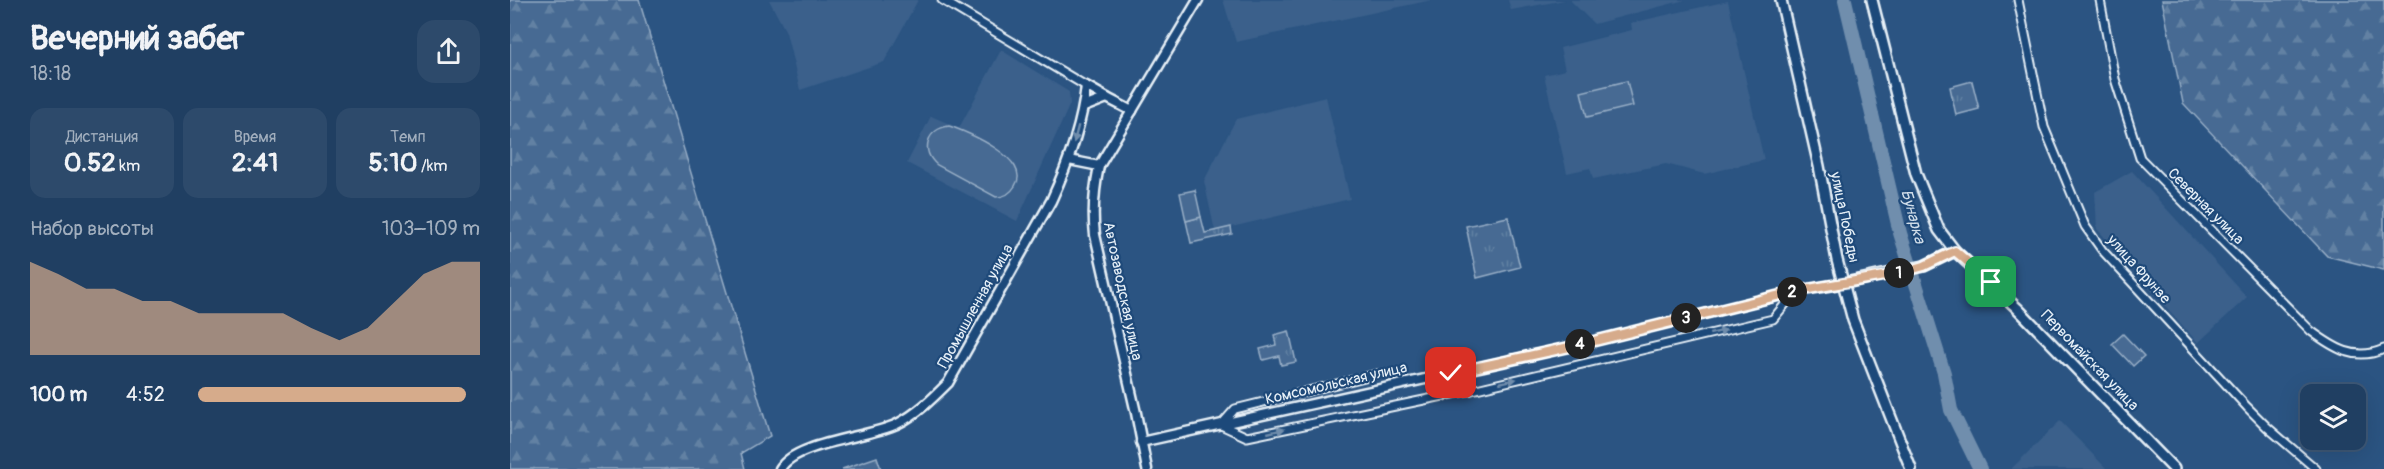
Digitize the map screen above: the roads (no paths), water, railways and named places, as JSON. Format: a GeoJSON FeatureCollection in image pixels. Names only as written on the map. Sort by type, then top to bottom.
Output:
{"type":"FeatureCollection","features":[{"type":"Feature","properties":{"kind":"main road","name":"улица Победы"},"geometry":{"type":"LineString","coordinates":[[1781,0],[1853,320],[1879,392],[1911,469]]}},
{"type":"Feature","properties":{"kind":"main road","name":"Первомайская улица"},"geometry":{"type":"LineString","coordinates":[[1872,0],[1916,174],[1939,230],[1955,251],[2018,308],[2174,469]]}},
{"type":"Feature","properties":{"kind":"main road","name":"Комсомольская улица"},"geometry":{"type":"LineString","coordinates":[[1845,283],[1896,274],[1924,266],[1955,251]]}},
{"type":"Feature","properties":{"kind":"street"},"geometry":{"type":"LineString","coordinates":[[942,0],[1132,111]]}},
{"type":"Feature","properties":{"kind":"street","name":"Автозаводская улица"},"geometry":{"type":"LineString","coordinates":[[1147,469],[1095,235],[1093,206],[1099,166],[1198,0]]}},
{"type":"Feature","properties":{"kind":"street","name":"улица Фрунзе"},"geometry":{"type":"LineString","coordinates":[[2018,0],[2044,127],[2085,226],[2102,250],[2260,420],[2316,469]]}},
{"type":"Feature","properties":{"kind":"street","name":"Северная улица"},"geometry":{"type":"LineString","coordinates":[[2100,0],[2115,79],[2140,158],[2311,331],[2330,345],[2349,354],[2378,352],[2384,349]]}},
{"type":"Feature","properties":{"kind":"street","name":"Промышленная улица"},"geometry":{"type":"LineString","coordinates":[[782,465],[801,452],[898,423],[924,407],[948,383],[1051,201],[1069,160],[1084,107],[1086,86]]}},
{"type":"Feature","properties":{"kind":"street"},"geometry":{"type":"LineString","coordinates":[[1084,107],[1107,98]]}},
{"type":"Feature","properties":{"kind":"street"},"geometry":{"type":"LineString","coordinates":[[1069,160],[1099,166]]}},
{"type":"Feature","properties":{"kind":"street","name":"Комсомольская улица"},"geometry":{"type":"LineString","coordinates":[[1141,442],[1574,346],[1797,291],[1845,283]]}},
{"type":"Feature","properties":{"kind":"street"},"geometry":{"type":"LineString","coordinates":[[1377,374],[1235,409],[1221,424],[1247,437],[1472,390],[1773,319],[1797,291]]}},
{"type":"Feature","properties":{"kind":"waterway","name":"Бунарка"},"geometry":{"type":"LineString","coordinates":[[1845,0],[1900,233],[1944,373],[1951,410],[1980,469]]}}]}
